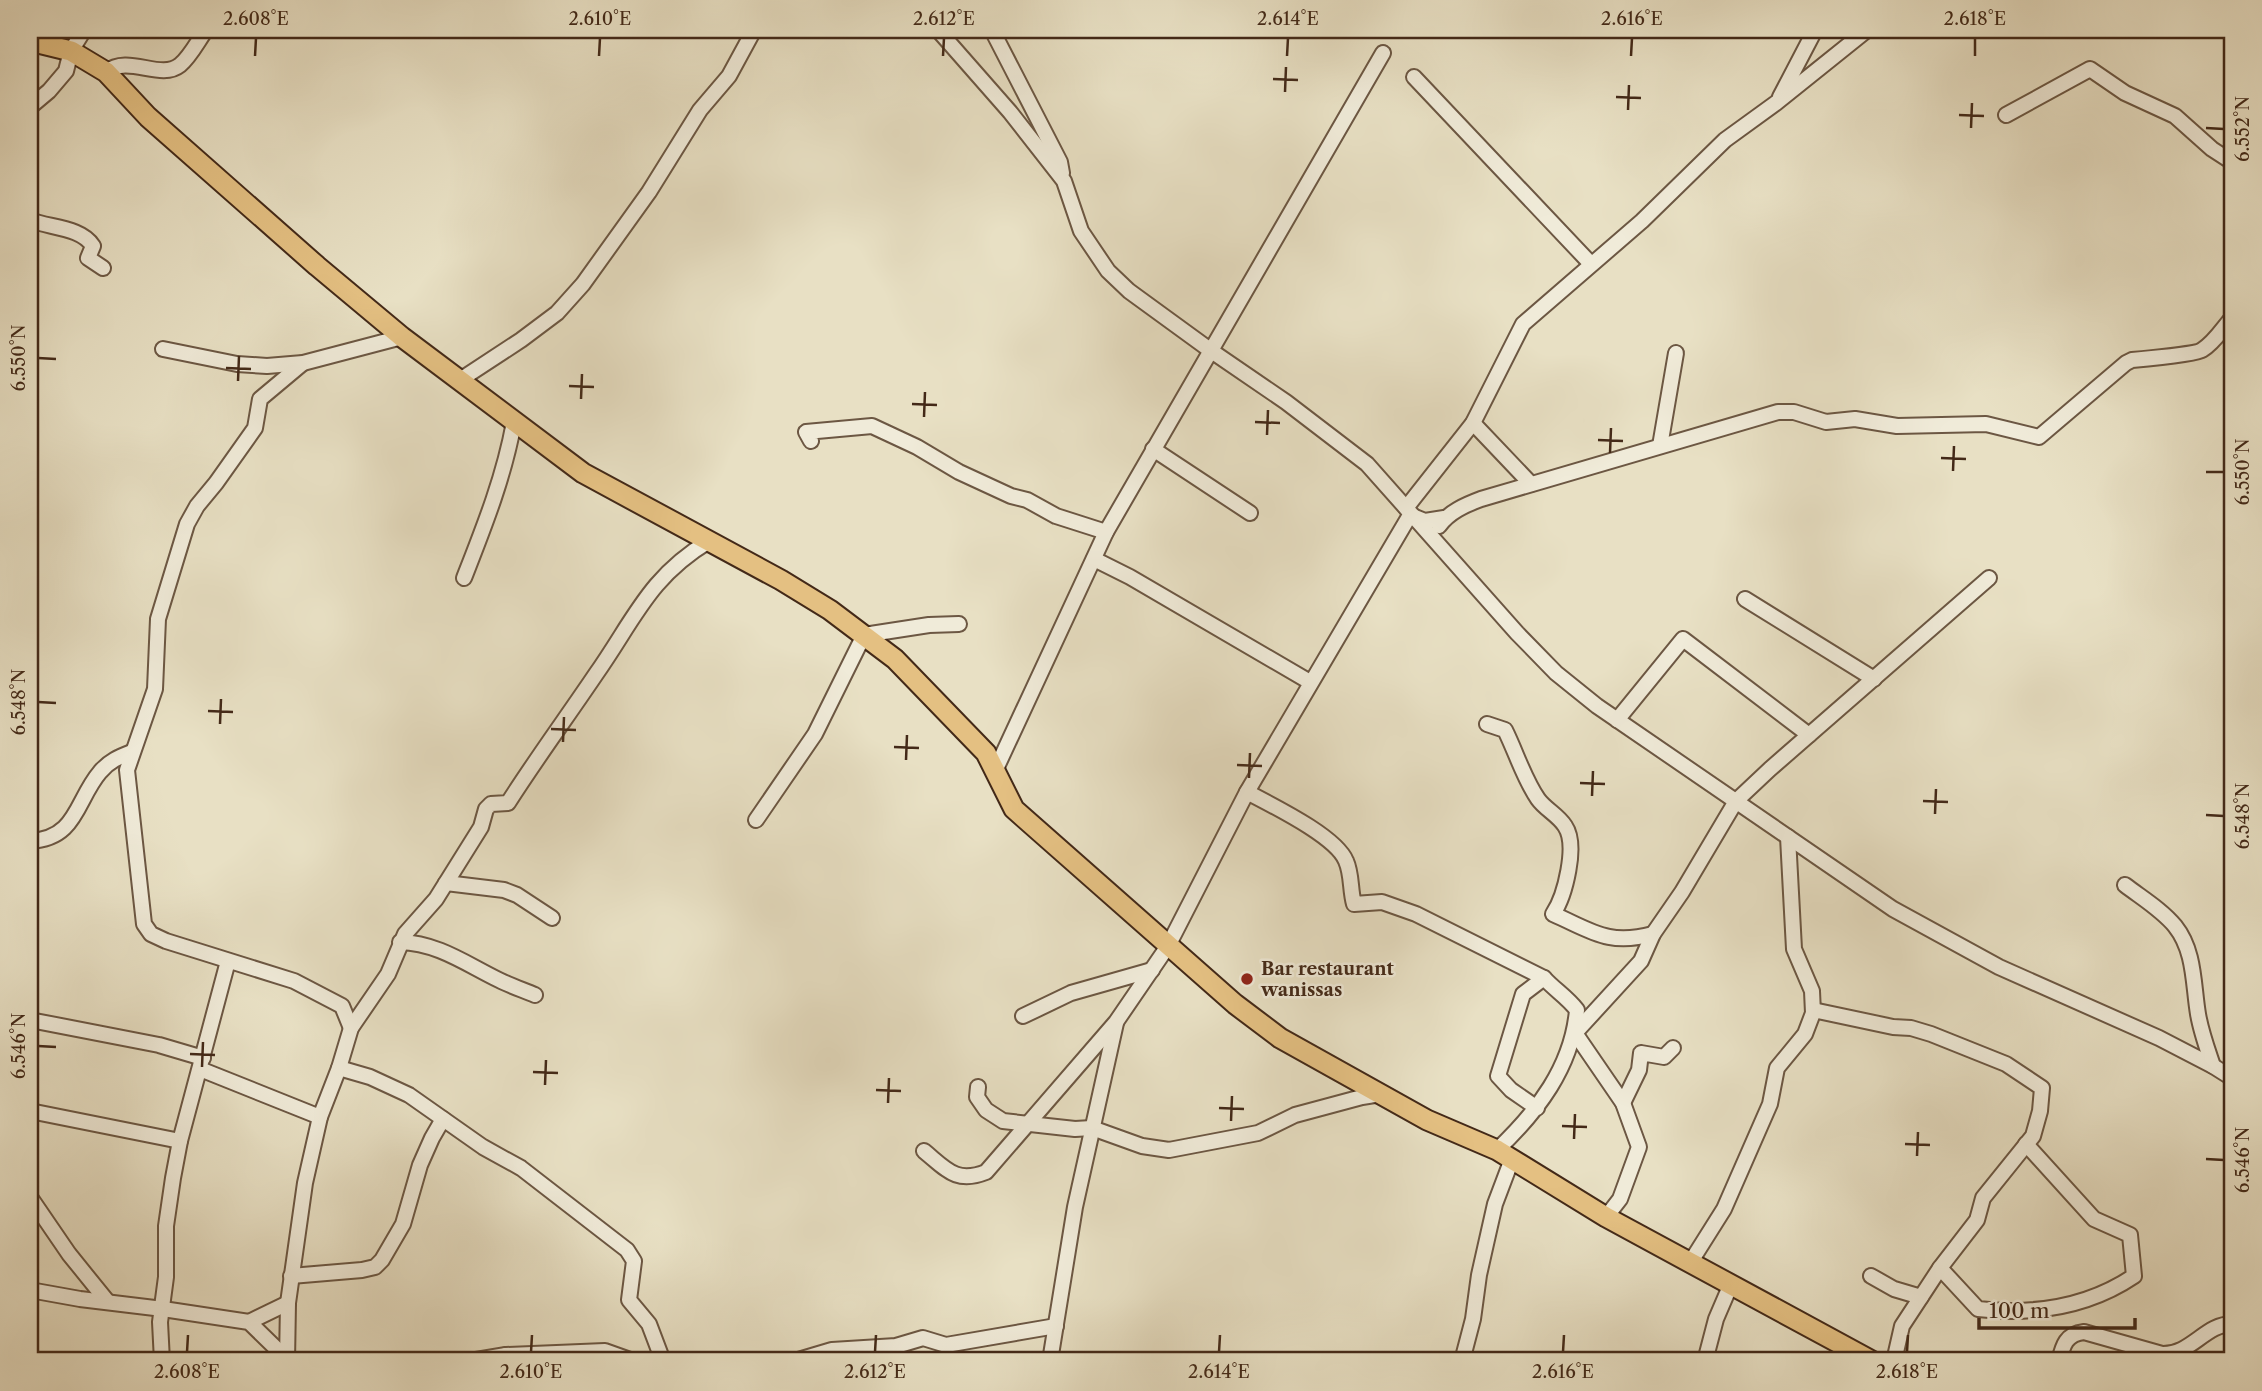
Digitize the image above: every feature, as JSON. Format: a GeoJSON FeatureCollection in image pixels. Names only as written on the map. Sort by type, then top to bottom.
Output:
{"type":"FeatureCollection","features":[{"type":"Feature","properties":{"kind":"main road"},"geometry":{"type":"LineString","coordinates":[[30,41],[71,51],[106,72],[148,117],[317,266],[402,337],[583,473],[781,579],[864,635],[917,680],[986,753],[1014,809],[1235,1004],[1280,1038],[1427,1120],[1505,1155],[1606,1217],[1872,1361]]}},
{"type":"Feature","properties":{"kind":"street"},"geometry":{"type":"LineString","coordinates":[[30,107],[66,71],[71,51],[84,30]]}},
{"type":"Feature","properties":{"kind":"street"},"geometry":{"type":"LineString","coordinates":[[106,72],[122,65],[170,70],[180,65],[206,30]]}},
{"type":"Feature","properties":{"kind":"street"},"geometry":{"type":"LineString","coordinates":[[460,380],[557,313],[583,284],[649,192],[700,110],[729,76],[754,30]]}},
{"type":"Feature","properties":{"kind":"street"},"geometry":{"type":"LineString","coordinates":[[938,30],[1010,112],[1064,181]]}},
{"type":"Feature","properties":{"kind":"street"},"geometry":{"type":"LineString","coordinates":[[992,30],[1060,162],[1082,230],[1108,271],[1129,291],[1286,402],[1367,464],[1431,538],[1556,673],[1617,720],[1893,909],[1999,967],[2213,1066],[2232,1078]]}},
{"type":"Feature","properties":{"kind":"street"},"geometry":{"type":"LineString","coordinates":[[1776,103],[1815,30]]}},
{"type":"Feature","properties":{"kind":"street"},"geometry":{"type":"LineString","coordinates":[[924,1151],[950,1172],[968,1178],[991,1168],[1116,1022],[1168,946],[1247,792],[1408,511],[1474,423],[1523,324],[1642,221],[1725,140],[1867,30]]}},
{"type":"Feature","properties":{"kind":"street"},"geometry":{"type":"LineString","coordinates":[[995,771],[1106,532],[1383,52]]}},
{"type":"Feature","properties":{"kind":"street"},"geometry":{"type":"LineString","coordinates":[[2006,115],[2090,69],[2125,93],[2175,116],[2212,149],[2232,162]]}},
{"type":"Feature","properties":{"kind":"street"},"geometry":{"type":"LineString","coordinates":[[1414,76],[1591,264]]}},
{"type":"Feature","properties":{"kind":"street"},"geometry":{"type":"LineString","coordinates":[[30,220],[88,239],[93,246],[88,258],[103,268]]}},
{"type":"Feature","properties":{"kind":"street"},"geometry":{"type":"LineString","coordinates":[[1408,511],[1425,521],[1444,518],[1481,499],[1778,412],[1794,412],[1826,422],[1855,419],[1897,426],[1986,424],[2039,437],[2132,359],[2195,354],[2203,350],[2232,318]]}},
{"type":"Feature","properties":{"kind":"street"},"geometry":{"type":"LineString","coordinates":[[163,349],[237,364],[267,366],[303,363],[402,337]]}},
{"type":"Feature","properties":{"kind":"street"},"geometry":{"type":"LineString","coordinates":[[1660,446],[1676,353]]}},
{"type":"Feature","properties":{"kind":"street"},"geometry":{"type":"LineString","coordinates":[[303,363],[260,399],[255,428],[197,506],[187,524],[158,619],[155,689],[132,752],[127,781],[144,924],[151,934],[294,981],[342,1006],[363,1009]]}},
{"type":"Feature","properties":{"kind":"street"},"geometry":{"type":"LineString","coordinates":[[464,578],[496,494],[508,456],[514,422]]}},
{"type":"Feature","properties":{"kind":"street"},"geometry":{"type":"LineString","coordinates":[[1474,423],[1531,484]]}},
{"type":"Feature","properties":{"kind":"street"},"geometry":{"type":"LineString","coordinates":[[811,441],[806,432],[872,426],[1011,496],[1027,500],[1056,516],[1106,532]]}},
{"type":"Feature","properties":{"kind":"street"},"geometry":{"type":"LineString","coordinates":[[1153,449],[1250,513]]}},
{"type":"Feature","properties":{"kind":"street"},"geometry":{"type":"LineString","coordinates":[[1431,538],[1444,518]]}},
{"type":"Feature","properties":{"kind":"street"},"geometry":{"type":"LineString","coordinates":[[287,1360],[288,1303],[305,1183],[320,1117],[351,1028],[388,974],[405,934],[436,899],[481,827],[486,809],[491,804],[508,803],[619,642],[653,587],[670,568],[709,541]]}},
{"type":"Feature","properties":{"kind":"street"},"geometry":{"type":"LineString","coordinates":[[1094,559],[1130,577],[1310,682]]}},
{"type":"Feature","properties":{"kind":"street"},"geometry":{"type":"LineString","coordinates":[[1575,1034],[1641,961],[1653,934],[1682,892],[1736,801],[1989,578]]}},
{"type":"Feature","properties":{"kind":"street"},"geometry":{"type":"LineString","coordinates":[[1745,599],[1874,679]]}},
{"type":"Feature","properties":{"kind":"street"},"geometry":{"type":"LineString","coordinates":[[756,820],[815,734],[864,635],[929,625],[959,624]]}},
{"type":"Feature","properties":{"kind":"street"},"geometry":{"type":"LineString","coordinates":[[1617,720],[1683,639],[1809,735]]}},
{"type":"Feature","properties":{"kind":"street"},"geometry":{"type":"LineString","coordinates":[[1488,724],[1505,730],[1538,798],[1570,835],[1571,849],[1564,882],[1553,915],[1610,939],[1631,939],[1653,934]]}},
{"type":"Feature","properties":{"kind":"street"},"geometry":{"type":"LineString","coordinates":[[30,841],[39,841],[55,834],[73,820],[99,773],[114,759],[132,752]]}},
{"type":"Feature","properties":{"kind":"street"},"geometry":{"type":"LineString","coordinates":[[1247,792],[1312,829],[1342,854],[1350,873],[1354,904],[1382,902],[1416,914],[1545,978],[1566,995],[1577,1010],[1575,1034],[1557,1076],[1505,1155],[1479,1275],[1473,1319],[1462,1361]]}},
{"type":"Feature","properties":{"kind":"street"},"geometry":{"type":"LineString","coordinates":[[1690,1263],[1719,1220],[1764,1119],[1777,1068],[1805,1034],[1813,1010],[1812,990],[1794,949],[1788,837]]}},
{"type":"Feature","properties":{"kind":"street"},"geometry":{"type":"LineString","coordinates":[[446,883],[504,890],[517,895],[552,918]]}},
{"type":"Feature","properties":{"kind":"street"},"geometry":{"type":"LineString","coordinates":[[2125,885],[2163,913],[2184,940],[2192,963],[2202,1034],[2213,1066]]}},
{"type":"Feature","properties":{"kind":"street"},"geometry":{"type":"LineString","coordinates":[[400,942],[420,942],[435,947],[500,981],[536,995]]}},
{"type":"Feature","properties":{"kind":"street"},"geometry":{"type":"LineString","coordinates":[[162,1361],[160,1322],[166,1277],[166,1226],[180,1141],[228,961]]}},
{"type":"Feature","properties":{"kind":"street"},"geometry":{"type":"LineString","coordinates":[[1023,1016],[1071,993],[1152,970]]}},
{"type":"Feature","properties":{"kind":"street"},"geometry":{"type":"LineString","coordinates":[[1538,1108],[1511,1090],[1498,1076],[1523,994],[1545,978]]}},
{"type":"Feature","properties":{"kind":"street"},"geometry":{"type":"LineString","coordinates":[[342,1006],[351,1028]]}},
{"type":"Feature","properties":{"kind":"street"},"geometry":{"type":"LineString","coordinates":[[1813,1010],[1893,1027],[1911,1028],[2006,1064],[2042,1088],[2040,1111],[2033,1136],[1983,1198],[1976,1220],[1902,1326],[1894,1361]]}},
{"type":"Feature","properties":{"kind":"street"},"geometry":{"type":"LineString","coordinates":[[30,1020],[159,1045],[320,1117]]}},
{"type":"Feature","properties":{"kind":"street"},"geometry":{"type":"LineString","coordinates":[[1050,1361],[1070,1234],[1116,1022]]}},
{"type":"Feature","properties":{"kind":"street"},"geometry":{"type":"LineString","coordinates":[[1575,1034],[1623,1103],[1639,1147],[1620,1199],[1606,1217]]}},
{"type":"Feature","properties":{"kind":"street"},"geometry":{"type":"LineString","coordinates":[[1623,1103],[1639,1070],[1641,1053],[1664,1057],[1673,1048]]}},
{"type":"Feature","properties":{"kind":"street"},"geometry":{"type":"LineString","coordinates":[[339,1068],[370,1077],[409,1095],[483,1147],[522,1168],[627,1250],[634,1261],[629,1300],[649,1324],[663,1361]]}},
{"type":"Feature","properties":{"kind":"street"},"geometry":{"type":"LineString","coordinates":[[978,1087],[978,1100],[993,1116],[1003,1121],[1076,1129],[1092,1128],[1151,1148],[1178,1149],[1211,1140],[1258,1133],[1295,1115],[1381,1094]]}},
{"type":"Feature","properties":{"kind":"street"},"geometry":{"type":"LineString","coordinates":[[30,1111],[180,1141]]}},
{"type":"Feature","properties":{"kind":"street"},"geometry":{"type":"LineString","coordinates":[[291,1276],[362,1270],[375,1267],[382,1260],[403,1224],[421,1165],[443,1119]]}},
{"type":"Feature","properties":{"kind":"street"},"geometry":{"type":"LineString","coordinates":[[1940,1268],[1978,1309],[2004,1312],[2077,1304],[2114,1289],[2134,1276],[2130,1235],[2094,1219],[2026,1144]]}},
{"type":"Feature","properties":{"kind":"street"},"geometry":{"type":"LineString","coordinates":[[30,1198],[69,1254],[107,1301]]}},
{"type":"Feature","properties":{"kind":"street"},"geometry":{"type":"LineString","coordinates":[[1871,1276],[1895,1289],[1921,1297]]}},
{"type":"Feature","properties":{"kind":"street"},"geometry":{"type":"LineString","coordinates":[[1705,1361],[1716,1320],[1731,1284]]}},
{"type":"Feature","properties":{"kind":"street"},"geometry":{"type":"LineString","coordinates":[[30,1290],[249,1322],[288,1303]]}},
{"type":"Feature","properties":{"kind":"street"},"geometry":{"type":"LineString","coordinates":[[249,1322],[287,1360]]}},
{"type":"Feature","properties":{"kind":"street"},"geometry":{"type":"LineString","coordinates":[[2059,1361],[2067,1338],[2073,1333],[2084,1332],[2176,1358],[2219,1326],[2232,1324]]}},
{"type":"Feature","properties":{"kind":"street"},"geometry":{"type":"LineString","coordinates":[[795,1361],[832,1350],[896,1346],[923,1338],[946,1345],[1056,1326]]}},
{"type":"Feature","properties":{"kind":"street"},"geometry":{"type":"LineString","coordinates":[[470,1361],[603,1356],[633,1361]]}},
{"type":"Feature","properties":{"kind":"place","name":"Bar restaurant wanissas"},"geometry":{"type":"Point","coordinates":[1247,979]}}]}
